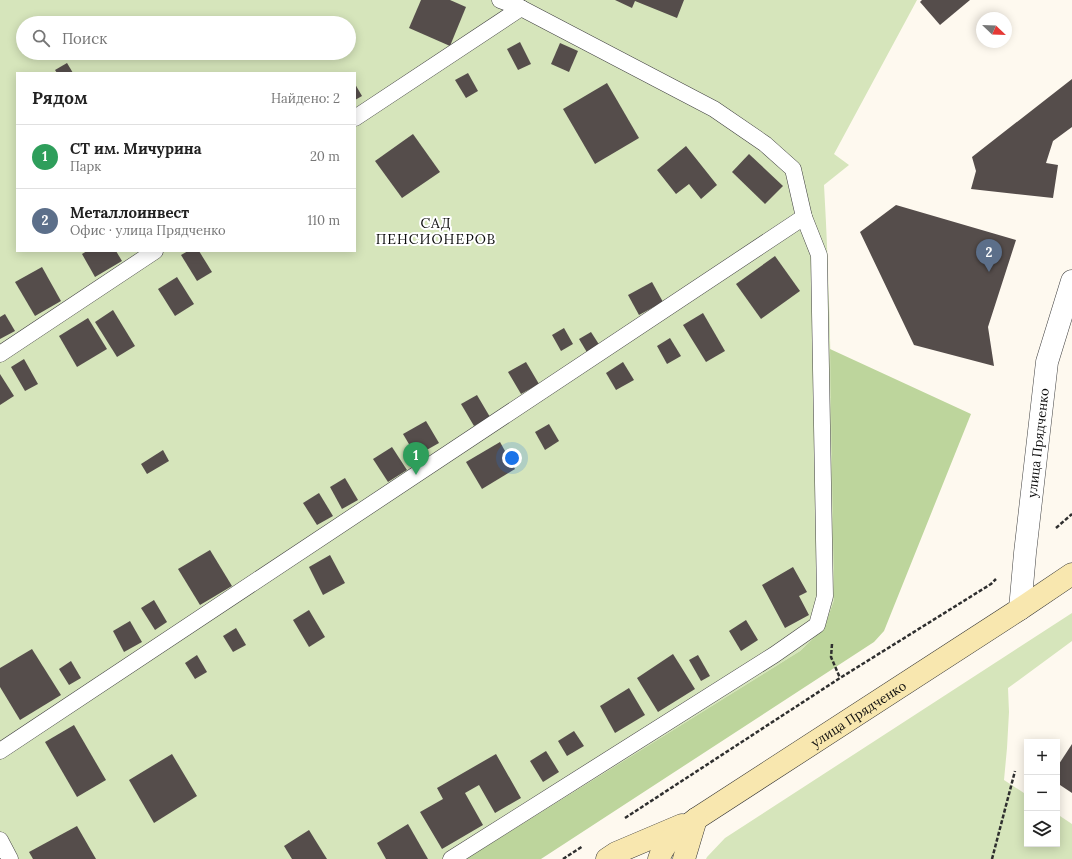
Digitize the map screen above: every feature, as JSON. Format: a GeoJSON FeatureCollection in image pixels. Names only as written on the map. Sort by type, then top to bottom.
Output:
{"type":"FeatureCollection","features":[{"type":"Feature","properties":{"kind":"main road","name":"улица Прядченко"},"geometry":{"type":"LineString","coordinates":[[696,819],[1072,574]]}},
{"type":"Feature","properties":{"kind":"main road"},"geometry":{"type":"LineString","coordinates":[[607,859],[616,853],[696,819]]}},
{"type":"Feature","properties":{"kind":"main road"},"geometry":{"type":"LineString","coordinates":[[659,859],[661,852],[676,833],[696,819]]}},
{"type":"Feature","properties":{"kind":"main road"},"geometry":{"type":"LineString","coordinates":[[684,859],[696,819]]}},
{"type":"Feature","properties":{"kind":"street","name":"улица Прядченко"},"geometry":{"type":"LineString","coordinates":[[1020,609],[1047,362],[1072,281]]}},
{"type":"Feature","properties":{"kind":"lane"},"geometry":{"type":"LineString","coordinates":[[451,859],[768,659],[817,625],[825,596],[819,256],[804,217],[793,169],[765,144],[714,109],[521,8],[500,0]]}},
{"type":"Feature","properties":{"kind":"lane"},"geometry":{"type":"LineString","coordinates":[[356,117],[521,8]]}},
{"type":"Feature","properties":{"kind":"lane"},"geometry":{"type":"LineString","coordinates":[[0,751],[804,217]]}},
{"type":"Feature","properties":{"kind":"lane"},"geometry":{"type":"LineString","coordinates":[[0,354],[153,252]]}},
{"type":"Feature","properties":{"kind":"lane"},"geometry":{"type":"LineString","coordinates":[[0,840],[10,859]]}},
{"type":"Feature","properties":{"kind":"path"},"geometry":{"type":"LineString","coordinates":[[622,820],[840,678],[991,584],[1025,553],[1072,514]]}},
{"type":"Feature","properties":{"kind":"path"},"geometry":{"type":"LineString","coordinates":[[817,625],[822,631],[832,638],[831,657],[840,678]]}},
{"type":"Feature","properties":{"kind":"path"},"geometry":{"type":"LineString","coordinates":[[992,859],[1015,771]]}},
{"type":"Feature","properties":{"kind":"path"},"geometry":{"type":"LineString","coordinates":[[563,859],[589,842]]}},
{"type":"Feature","properties":{"kind":"green space"},"geometry":{"type":"Polygon","coordinates":[[[0,0],[917,0],[834,154],[849,165],[824,185],[830,341],[834,600],[824,628],[800,651],[466,859],[0,859],[0,0]]]}},
{"type":"Feature","properties":{"kind":"green space"},"geometry":{"type":"Polygon","coordinates":[[[830,349],[971,414],[884,631],[874,642],[541,859],[466,859],[800,651],[824,628],[834,600],[830,349]]]}},
{"type":"Feature","properties":{"kind":"green space"},"geometry":{"type":"Polygon","coordinates":[[[1072,613],[1072,641],[1008,688],[1009,712],[1004,780],[1024,793],[1024,847],[1060,847],[1060,816],[1072,824],[1072,859],[706,859],[725,838],[1072,613]]]}},
{"type":"Feature","properties":{"kind":"building"},"geometry":{"type":"Polygon","coordinates":[[[421,0],[450,0],[466,7],[450,46],[409,28],[421,0]]]}},
{"type":"Feature","properties":{"kind":"building"},"geometry":{"type":"Polygon","coordinates":[[[615,0],[684,0],[677,18],[635,1],[632,8],[615,0]]]}},
{"type":"Feature","properties":{"kind":"building"},"geometry":{"type":"Polygon","coordinates":[[[922,0],[970,0],[940,25],[920,2],[922,0]]]}},
{"type":"Feature","properties":{"kind":"building"},"geometry":{"type":"Polygon","coordinates":[[[520,42],[531,64],[518,70],[507,49],[520,42]]]}},
{"type":"Feature","properties":{"kind":"building"},"geometry":{"type":"Polygon","coordinates":[[[560,43],[578,51],[569,72],[551,64],[560,43]]]}},
{"type":"Feature","properties":{"kind":"building"},"geometry":{"type":"Polygon","coordinates":[[[67,63],[72,72],[56,72],[55,70],[67,63]]]}},
{"type":"Feature","properties":{"kind":"building"},"geometry":{"type":"Polygon","coordinates":[[[468,73],[478,91],[466,98],[455,80],[468,73]]]}},
{"type":"Feature","properties":{"kind":"building"},"geometry":{"type":"Polygon","coordinates":[[[1072,79],[1072,127],[1053,141],[1046,163],[1058,165],[1053,198],[971,189],[976,171],[972,157],[1072,79]]]}},
{"type":"Feature","properties":{"kind":"building"},"geometry":{"type":"Polygon","coordinates":[[[607,83],[639,138],[595,164],[563,109],[607,83]]]}},
{"type":"Feature","properties":{"kind":"building"},"geometry":{"type":"Polygon","coordinates":[[[356,86],[362,96],[356,99],[356,86]]]}},
{"type":"Feature","properties":{"kind":"building"},"geometry":{"type":"Polygon","coordinates":[[[413,134],[440,172],[402,198],[375,161],[413,134]]]}},
{"type":"Feature","properties":{"kind":"building"},"geometry":{"type":"Polygon","coordinates":[[[686,146],[717,185],[701,199],[689,184],[676,194],[657,170],[686,146]]]}},
{"type":"Feature","properties":{"kind":"building"},"geometry":{"type":"Polygon","coordinates":[[[749,154],[783,186],[765,204],[732,172],[749,154]]]}},
{"type":"Feature","properties":{"kind":"building"},"geometry":{"type":"Polygon","coordinates":[[[896,205],[1016,240],[988,327],[994,366],[914,345],[860,232],[896,205]]]}},
{"type":"Feature","properties":{"kind":"building"},"geometry":{"type":"Polygon","coordinates":[[[85,252],[117,252],[122,261],[95,277],[82,254],[85,252]]]}},
{"type":"Feature","properties":{"kind":"building"},"geometry":{"type":"Polygon","coordinates":[[[186,252],[200,252],[212,272],[197,281],[181,255],[186,252]]]}},
{"type":"Feature","properties":{"kind":"building"},"geometry":{"type":"Polygon","coordinates":[[[775,256],[800,291],[761,319],[736,284],[775,256]]]}},
{"type":"Feature","properties":{"kind":"building"},"geometry":{"type":"Polygon","coordinates":[[[42,267],[61,301],[35,316],[15,282],[42,267]]]}},
{"type":"Feature","properties":{"kind":"building"},"geometry":{"type":"Polygon","coordinates":[[[177,277],[194,304],[175,316],[158,289],[177,277]]]}},
{"type":"Feature","properties":{"kind":"building"},"geometry":{"type":"Polygon","coordinates":[[[652,282],[663,302],[639,315],[628,295],[652,282]]]}},
{"type":"Feature","properties":{"kind":"building"},"geometry":{"type":"Polygon","coordinates":[[[113,310],[135,346],[117,357],[95,322],[113,310]]]}},
{"type":"Feature","properties":{"kind":"building"},"geometry":{"type":"Polygon","coordinates":[[[703,313],[725,351],[706,362],[683,325],[703,313]]]}},
{"type":"Feature","properties":{"kind":"building"},"geometry":{"type":"Polygon","coordinates":[[[5,314],[15,331],[0,339],[0,317],[5,314]]]}},
{"type":"Feature","properties":{"kind":"building"},"geometry":{"type":"Polygon","coordinates":[[[88,318],[107,349],[77,367],[59,336],[88,318]]]}},
{"type":"Feature","properties":{"kind":"building"},"geometry":{"type":"Polygon","coordinates":[[[564,328],[573,344],[561,351],[552,335],[564,328]]]}},
{"type":"Feature","properties":{"kind":"building"},"geometry":{"type":"Polygon","coordinates":[[[591,332],[600,346],[588,354],[579,339],[591,332]]]}},
{"type":"Feature","properties":{"kind":"building"},"geometry":{"type":"Polygon","coordinates":[[[670,338],[681,356],[667,364],[657,346],[670,338]]]}},
{"type":"Feature","properties":{"kind":"building"},"geometry":{"type":"Polygon","coordinates":[[[24,359],[38,384],[25,391],[11,367],[24,359]]]}},
{"type":"Feature","properties":{"kind":"building"},"geometry":{"type":"Polygon","coordinates":[[[526,362],[539,384],[521,394],[508,372],[526,362]]]}},
{"type":"Feature","properties":{"kind":"building"},"geometry":{"type":"Polygon","coordinates":[[[623,362],[634,380],[616,390],[606,373],[623,362]]]}},
{"type":"Feature","properties":{"kind":"building"},"geometry":{"type":"Polygon","coordinates":[[[0,374],[14,396],[0,405],[0,374]]]}},
{"type":"Feature","properties":{"kind":"building"},"geometry":{"type":"Polygon","coordinates":[[[477,395],[490,417],[474,426],[461,404],[477,395]]]}},
{"type":"Feature","properties":{"kind":"building"},"geometry":{"type":"Polygon","coordinates":[[[426,421],[439,443],[416,456],[403,434],[426,421]]]}},
{"type":"Feature","properties":{"kind":"building"},"geometry":{"type":"Polygon","coordinates":[[[549,424],[559,441],[545,450],[535,432],[549,424]]]}},
{"type":"Feature","properties":{"kind":"building"},"geometry":{"type":"Polygon","coordinates":[[[500,442],[515,469],[482,489],[466,462],[500,442]]]}},
{"type":"Feature","properties":{"kind":"building"},"geometry":{"type":"Polygon","coordinates":[[[392,447],[407,470],[388,482],[373,459],[392,447]]]}},
{"type":"Feature","properties":{"kind":"building"},"geometry":{"type":"Polygon","coordinates":[[[163,450],[169,461],[147,474],[141,464],[163,450]]]}},
{"type":"Feature","properties":{"kind":"building"},"geometry":{"type":"Polygon","coordinates":[[[345,478],[358,500],[342,509],[330,487],[345,478]]]}},
{"type":"Feature","properties":{"kind":"building"},"geometry":{"type":"Polygon","coordinates":[[[319,493],[333,516],[317,525],[303,503],[319,493]]]}},
{"type":"Feature","properties":{"kind":"building"},"geometry":{"type":"Polygon","coordinates":[[[210,550],[232,586],[200,605],[178,569],[210,550]]]}},
{"type":"Feature","properties":{"kind":"building"},"geometry":{"type":"Polygon","coordinates":[[[330,555],[345,583],[323,595],[309,567],[330,555]]]}},
{"type":"Feature","properties":{"kind":"building"},"geometry":{"type":"Polygon","coordinates":[[[793,567],[807,592],[799,596],[809,615],[785,628],[762,585],[793,567]]]}},
{"type":"Feature","properties":{"kind":"building"},"geometry":{"type":"Polygon","coordinates":[[[154,600],[167,622],[155,630],[141,608],[154,600]]]}},
{"type":"Feature","properties":{"kind":"building"},"geometry":{"type":"Polygon","coordinates":[[[309,610],[325,637],[309,647],[293,620],[309,610]]]}},
{"type":"Feature","properties":{"kind":"building"},"geometry":{"type":"Polygon","coordinates":[[[746,620],[758,640],[741,651],[729,631],[746,620]]]}},
{"type":"Feature","properties":{"kind":"building"},"geometry":{"type":"Polygon","coordinates":[[[130,621],[142,642],[124,652],[113,631],[130,621]]]}},
{"type":"Feature","properties":{"kind":"building"},"geometry":{"type":"Polygon","coordinates":[[[236,628],[246,645],[233,652],[223,636],[236,628]]]}},
{"type":"Feature","properties":{"kind":"building"},"geometry":{"type":"Polygon","coordinates":[[[32,649],[61,695],[20,720],[0,687],[0,668],[32,649]]]}},
{"type":"Feature","properties":{"kind":"building"},"geometry":{"type":"Polygon","coordinates":[[[673,654],[695,689],[658,712],[637,678],[673,654]]]}},
{"type":"Feature","properties":{"kind":"building"},"geometry":{"type":"Polygon","coordinates":[[[197,655],[207,672],[195,679],[185,663],[197,655]]]}},
{"type":"Feature","properties":{"kind":"building"},"geometry":{"type":"Polygon","coordinates":[[[698,655],[710,676],[701,681],[689,660],[698,655]]]}},
{"type":"Feature","properties":{"kind":"building"},"geometry":{"type":"Polygon","coordinates":[[[71,661],[81,678],[69,685],[59,669],[71,661]]]}},
{"type":"Feature","properties":{"kind":"building"},"geometry":{"type":"Polygon","coordinates":[[[629,688],[645,715],[615,733],[600,706],[629,688]]]}},
{"type":"Feature","properties":{"kind":"building"},"geometry":{"type":"Polygon","coordinates":[[[74,725],[106,780],[77,797],[45,742],[74,725]]]}},
{"type":"Feature","properties":{"kind":"building"},"geometry":{"type":"Polygon","coordinates":[[[574,731],[584,746],[567,756],[558,741],[574,731]]]}},
{"type":"Feature","properties":{"kind":"building"},"geometry":{"type":"Polygon","coordinates":[[[1072,744],[1072,793],[1060,785],[1060,762],[1072,744]]]}},
{"type":"Feature","properties":{"kind":"building"},"geometry":{"type":"Polygon","coordinates":[[[546,751],[559,772],[543,782],[530,761],[546,751]]]}},
{"type":"Feature","properties":{"kind":"building"},"geometry":{"type":"Polygon","coordinates":[[[172,754],[197,796],[154,823],[129,780],[172,754]]]}},
{"type":"Feature","properties":{"kind":"building"},"geometry":{"type":"Polygon","coordinates":[[[496,754],[521,798],[495,813],[479,785],[465,793],[483,825],[442,849],[420,812],[443,799],[437,788],[496,754]]]}},
{"type":"Feature","properties":{"kind":"building"},"geometry":{"type":"Polygon","coordinates":[[[408,824],[428,859],[386,859],[377,843],[408,824]]]}},
{"type":"Feature","properties":{"kind":"building"},"geometry":{"type":"Polygon","coordinates":[[[77,826],[96,859],[33,859],[29,852],[77,826]]]}},
{"type":"Feature","properties":{"kind":"building"},"geometry":{"type":"Polygon","coordinates":[[[309,830],[327,859],[292,859],[284,846],[309,830]]]}},
{"type":"Feature","properties":{"kind":"place","name":"Металлоинвест"},"geometry":{"type":"Point","coordinates":[989,272]}},
{"type":"Feature","properties":{"kind":"place","name":"СТ им. Мичурина"},"geometry":{"type":"Point","coordinates":[416,475]}},
{"type":"Feature","properties":{"kind":"district","name":"САД ПЕНСИОНЕРОВ"},"geometry":{"type":"Point","coordinates":[436,232]}}]}
